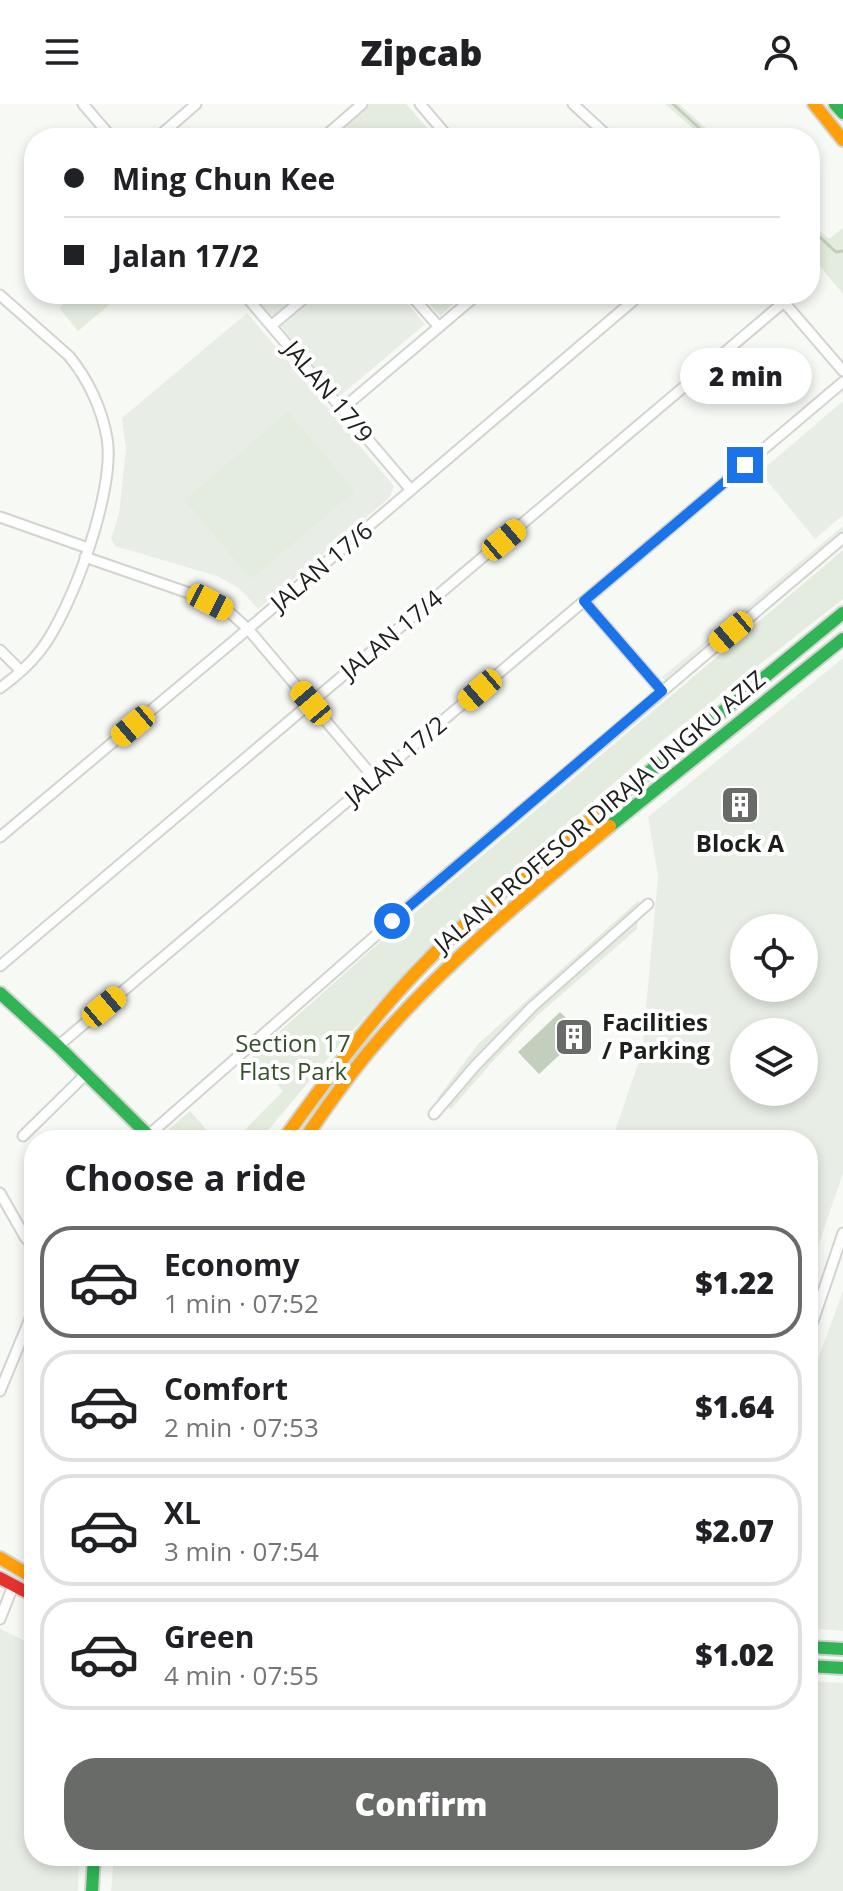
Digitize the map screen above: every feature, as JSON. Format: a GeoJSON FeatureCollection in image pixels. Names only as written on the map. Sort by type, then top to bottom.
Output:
{"type":"FeatureCollection","features":[{"type":"Feature","properties":{"kind":"main road"},"geometry":{"type":"LineString","coordinates":[[815,104],[843,140]]}},
{"type":"Feature","properties":{"kind":"main road"},"geometry":{"type":"LineString","coordinates":[[835,104],[843,113]]}},
{"type":"Feature","properties":{"kind":"main road","name":"JALAN PROFESOR DIRAJA UNGKU AZIZ"},"geometry":{"type":"LineString","coordinates":[[290,1130],[339,1062],[420,968],[487,905],[843,613]]}},
{"type":"Feature","properties":{"kind":"main road","name":"JALAN PROFESOR DIRAJA UNGKU AZIZ"},"geometry":{"type":"LineString","coordinates":[[311,1130],[364,1058],[460,956],[611,826],[843,639]]}},
{"type":"Feature","properties":{"kind":"main road"},"geometry":{"type":"LineString","coordinates":[[3,1000],[58,1046],[140,1130]]}},
{"type":"Feature","properties":{"kind":"main road"},"geometry":{"type":"LineString","coordinates":[[0,1558],[24,1572]]}},
{"type":"Feature","properties":{"kind":"main road"},"geometry":{"type":"LineString","coordinates":[[0,1578],[24,1591]]}},
{"type":"Feature","properties":{"kind":"main road"},"geometry":{"type":"LineString","coordinates":[[818,1648],[843,1649]]}},
{"type":"Feature","properties":{"kind":"main road"},"geometry":{"type":"LineString","coordinates":[[818,1667],[843,1668]]}},
{"type":"Feature","properties":{"kind":"main road"},"geometry":{"type":"LineString","coordinates":[[92,1891],[93,1866]]}},
{"type":"Feature","properties":{"kind":"street"},"geometry":{"type":"LineString","coordinates":[[83,104],[103,128]]}},
{"type":"Feature","properties":{"kind":"street"},"geometry":{"type":"LineString","coordinates":[[168,128],[196,104]]}},
{"type":"Feature","properties":{"kind":"street"},"geometry":{"type":"LineString","coordinates":[[334,128],[362,104]]}},
{"type":"Feature","properties":{"kind":"street"},"geometry":{"type":"LineString","coordinates":[[420,104],[440,128]]}},
{"type":"Feature","properties":{"kind":"street"},"geometry":{"type":"LineString","coordinates":[[573,104],[599,128]]}},
{"type":"Feature","properties":{"kind":"street"},"geometry":{"type":"LineString","coordinates":[[0,295],[69,356],[87,381],[107,440],[103,500],[63,612],[39,653],[0,688]]}},
{"type":"Feature","properties":{"kind":"street","name":"JALAN 17/9"},"geometry":{"type":"LineString","coordinates":[[252,304],[411,490]]}},
{"type":"Feature","properties":{"kind":"street"},"geometry":{"type":"LineString","coordinates":[[271,326],[297,304]]}},
{"type":"Feature","properties":{"kind":"street"},"geometry":{"type":"LineString","coordinates":[[419,304],[439,327]]}},
{"type":"Feature","properties":{"kind":"street"},"geometry":{"type":"LineString","coordinates":[[342,409],[466,304]]}},
{"type":"Feature","properties":{"kind":"street","name":"JALAN 17/6"},"geometry":{"type":"LineString","coordinates":[[0,837],[629,304]]}},
{"type":"Feature","properties":{"kind":"street","name":"JALAN 17/4"},"geometry":{"type":"LineString","coordinates":[[0,966],[782,304]]}},
{"type":"Feature","properties":{"kind":"street"},"geometry":{"type":"LineString","coordinates":[[786,304],[843,371]]}},
{"type":"Feature","properties":{"kind":"street","name":"JALAN 17/2"},"geometry":{"type":"LineString","coordinates":[[58,1046],[843,382]]}},
{"type":"Feature","properties":{"kind":"street"},"geometry":{"type":"LineString","coordinates":[[0,517],[227,610],[248,629],[375,779]]}},
{"type":"Feature","properties":{"kind":"street"},"geometry":{"type":"LineString","coordinates":[[157,1130],[415,901],[843,538]]}},
{"type":"Feature","properties":{"kind":"street"},"geometry":{"type":"LineString","coordinates":[[584,601],[662,691]]}},
{"type":"Feature","properties":{"kind":"street"},"geometry":{"type":"LineString","coordinates":[[0,650],[20,670]]}},
{"type":"Feature","properties":{"kind":"street"},"geometry":{"type":"LineString","coordinates":[[434,1114],[532,1007],[648,904]]}},
{"type":"Feature","properties":{"kind":"street"},"geometry":{"type":"LineString","coordinates":[[29,1130],[86,1074]]}},
{"type":"Feature","properties":{"kind":"street"},"geometry":{"type":"LineString","coordinates":[[0,1193],[24,1235]]}},
{"type":"Feature","properties":{"kind":"street"},"geometry":{"type":"LineString","coordinates":[[818,1307],[843,1233]]}},
{"type":"Feature","properties":{"kind":"street"},"geometry":{"type":"LineString","coordinates":[[0,1391],[3,1371],[24,1329]]}},
{"type":"Feature","properties":{"kind":"street"},"geometry":{"type":"LineString","coordinates":[[0,1619],[13,1586]]}},
{"type":"Feature","properties":{"kind":"shaded area"},"geometry":{"type":"Polygon","coordinates":[[[259,304],[287,304],[271,318],[259,304]]]}},
{"type":"Feature","properties":{"kind":"shaded area"},"geometry":{"type":"Polygon","coordinates":[[[305,304],[408,304],[425,324],[340,396],[280,325],[305,304]]]}},
{"type":"Feature","properties":{"kind":"shaded area"},"geometry":{"type":"Polygon","coordinates":[[[247,313],[394,486],[389,498],[258,609],[239,588],[217,576],[115,546],[111,538],[119,514],[126,448],[122,418],[247,313]]]}},
{"type":"Feature","properties":{"kind":"shaded area"},"geometry":{"type":"Polygon","coordinates":[[[843,401],[843,515],[815,539],[760,472],[843,401]]]}},
{"type":"Feature","properties":{"kind":"shaded area"},"geometry":{"type":"Polygon","coordinates":[[[843,526],[843,547],[673,690],[662,677],[843,526]]]}},
{"type":"Feature","properties":{"kind":"shaded area"},"geometry":{"type":"Polygon","coordinates":[[[843,658],[843,1173],[818,1247],[818,1130],[615,1130],[642,1052],[658,876],[648,817],[843,658]]]}},
{"type":"Feature","properties":{"kind":"shaded area"},"geometry":{"type":"Polygon","coordinates":[[[560,1012],[582,1034],[539,1074],[518,1052],[560,1012]]]}},
{"type":"Feature","properties":{"kind":"shaded area"},"geometry":{"type":"Polygon","coordinates":[[[843,1291],[843,1631],[818,1629],[818,1359],[843,1291]]]}},
{"type":"Feature","properties":{"kind":"shaded area"},"geometry":{"type":"Polygon","coordinates":[[[0,1629],[24,1640],[24,1866],[79,1866],[78,1891],[0,1891],[0,1629]]]}},
{"type":"Feature","properties":{"kind":"shaded area"},"geometry":{"type":"Polygon","coordinates":[[[818,1682],[843,1683],[843,1891],[111,1891],[113,1866],[818,1866],[818,1682]]]}},
{"type":"Feature","properties":{"kind":"green space"},"geometry":{"type":"Polygon","coordinates":[[[369,104],[406,104],[427,128],[341,128],[369,104]]]}},
{"type":"Feature","properties":{"kind":"green space"},"geometry":{"type":"Polygon","coordinates":[[[665,104],[679,104],[706,128],[693,128],[665,104]]]}},
{"type":"Feature","properties":{"kind":"green space"},"geometry":{"type":"Polygon","coordinates":[[[843,228],[843,294],[820,266],[820,231],[829,239],[843,228]]]}},
{"type":"Feature","properties":{"kind":"green space"},"geometry":{"type":"Polygon","coordinates":[[[64,304],[110,304],[78,331],[59,308],[64,304]]]}},
{"type":"Feature","properties":{"kind":"green space"},"geometry":{"type":"Polygon","coordinates":[[[430,304],[453,304],[440,316],[430,304]]]}},
{"type":"Feature","properties":{"kind":"green space"},"geometry":{"type":"Polygon","coordinates":[[[288,412],[355,491],[251,579],[185,500],[288,412]]]}},
{"type":"Feature","properties":{"kind":"green space","name":"Section 17 Flats Park"},"geometry":{"type":"Polygon","coordinates":[[[843,550],[843,599],[663,740],[471,908],[416,960],[268,1130],[245,1130],[283,1091],[252,1056],[371,950],[843,550]]]}},
{"type":"Feature","properties":{"kind":"green space"},"geometry":{"type":"Polygon","coordinates":[[[639,900],[637,929],[538,1015],[451,1109],[437,1099],[478,1044],[639,900]]]}},
{"type":"Feature","properties":{"kind":"green space"},"geometry":{"type":"Polygon","coordinates":[[[190,1111],[207,1130],[170,1130],[190,1111]]]}},
{"type":"Feature","properties":{"kind":"waterway"},"geometry":{"type":"LineString","coordinates":[[673,104],[699,128]]}},
{"type":"Feature","properties":{"kind":"waterway"},"geometry":{"type":"LineString","coordinates":[[820,237],[836,252],[843,251]]}},
{"type":"Feature","properties":{"kind":"traffic: fast"},"geometry":{"type":"LineString","coordinates":[[835,104],[843,113]]}},
{"type":"Feature","properties":{"kind":"traffic: fast"},"geometry":{"type":"LineString","coordinates":[[618,797],[843,613]]}},
{"type":"Feature","properties":{"kind":"traffic: fast"},"geometry":{"type":"LineString","coordinates":[[610,826],[843,639]]}},
{"type":"Feature","properties":{"kind":"traffic: fast"},"geometry":{"type":"LineString","coordinates":[[0,993],[143,1130]]}},
{"type":"Feature","properties":{"kind":"traffic: fast"},"geometry":{"type":"LineString","coordinates":[[818,1648],[843,1649]]}},
{"type":"Feature","properties":{"kind":"traffic: fast"},"geometry":{"type":"LineString","coordinates":[[818,1667],[843,1668]]}},
{"type":"Feature","properties":{"kind":"traffic: fast"},"geometry":{"type":"LineString","coordinates":[[92,1891],[93,1866]]}},
{"type":"Feature","properties":{"kind":"traffic: slow"},"geometry":{"type":"LineString","coordinates":[[814,104],[843,140]]}},
{"type":"Feature","properties":{"kind":"traffic: slow"},"geometry":{"type":"LineString","coordinates":[[290,1130],[366,1030],[420,968],[491,901],[618,797]]}},
{"type":"Feature","properties":{"kind":"traffic: slow"},"geometry":{"type":"LineString","coordinates":[[311,1130],[367,1054],[431,984],[610,826]]}},
{"type":"Feature","properties":{"kind":"traffic: slow"},"geometry":{"type":"LineString","coordinates":[[0,1558],[24,1572]]}},
{"type":"Feature","properties":{"kind":"traffic: jam"},"geometry":{"type":"LineString","coordinates":[[0,1578],[24,1591]]}},
{"type":"Feature","properties":{"kind":"place","name":"Block A"},"geometry":{"type":"Point","coordinates":[740,805]}},
{"type":"Feature","properties":{"kind":"place","name":"Facilities / Parking"},"geometry":{"type":"Point","coordinates":[574,1037]}},
{"type":"Feature","properties":{"kind":"route"},"geometry":{"type":"LineString","coordinates":[[392,921],[662,691],[584,601],[745,465]]}}]}
